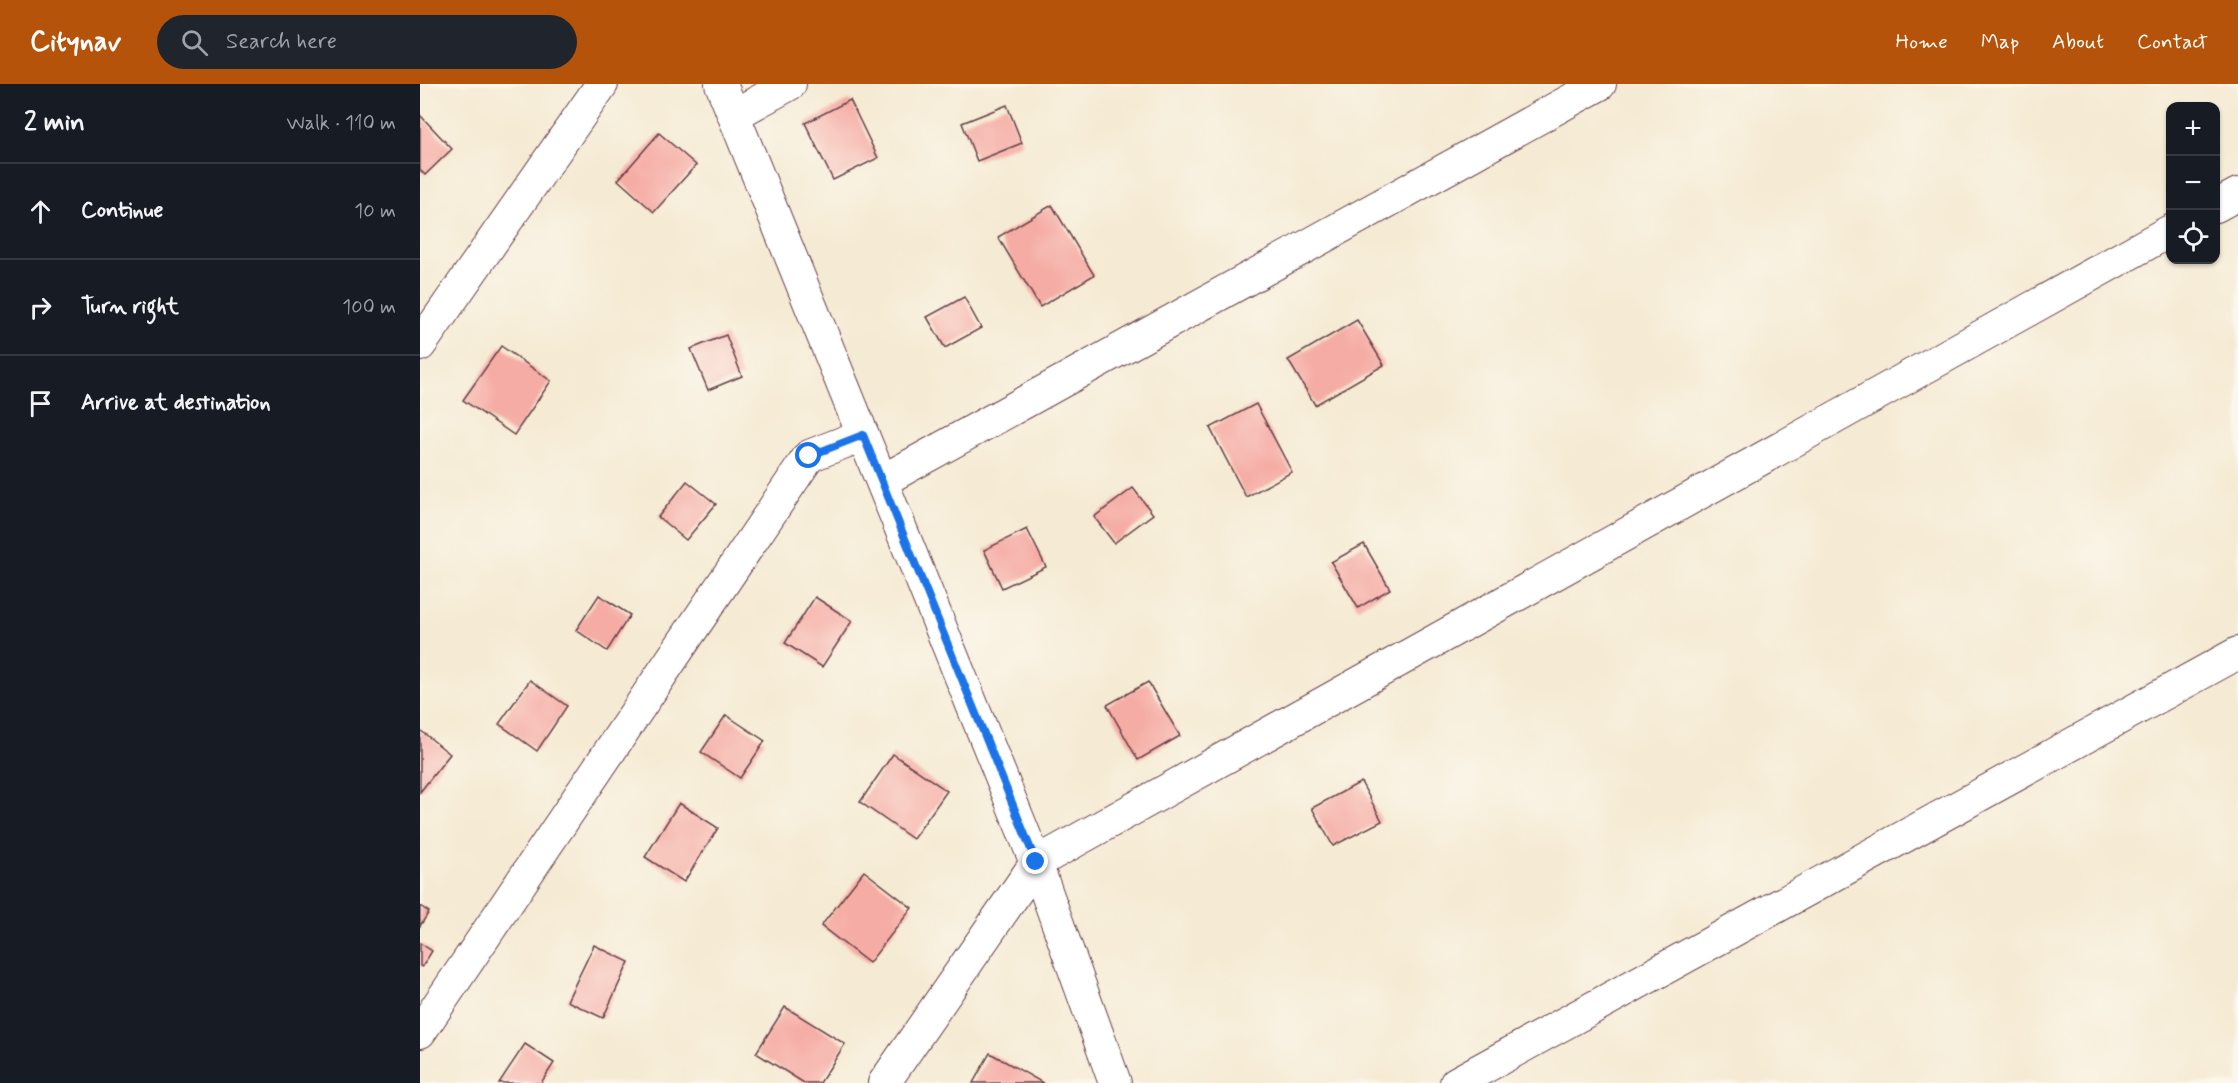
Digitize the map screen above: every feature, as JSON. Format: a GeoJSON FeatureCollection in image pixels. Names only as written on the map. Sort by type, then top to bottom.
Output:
{"type":"FeatureCollection","features":[{"type":"Feature","properties":{"kind":"street"},"geometry":{"type":"LineString","coordinates":[[420,345],[602,84]]}},
{"type":"Feature","properties":{"kind":"street"},"geometry":{"type":"LineString","coordinates":[[721,84],[1036,862],[1115,1083]]}},
{"type":"Feature","properties":{"kind":"street"},"geometry":{"type":"LineString","coordinates":[[734,115],[790,84]]}},
{"type":"Feature","properties":{"kind":"street"},"geometry":{"type":"LineString","coordinates":[[882,481],[1600,84]]}},
{"type":"Feature","properties":{"kind":"street"},"geometry":{"type":"LineString","coordinates":[[2220,204],[2238,194]]}},
{"type":"Feature","properties":{"kind":"street"},"geometry":{"type":"LineString","coordinates":[[884,1083],[1036,862],[2166,233]]}},
{"type":"Feature","properties":{"kind":"street"},"geometry":{"type":"LineString","coordinates":[[420,1032],[809,456],[863,435]]}},
{"type":"Feature","properties":{"kind":"street"},"geometry":{"type":"LineString","coordinates":[[1456,1083],[2238,653]]}},
{"type":"Feature","properties":{"kind":"building"},"geometry":{"type":"Polygon","coordinates":[[[850,100],[878,158],[833,180],[805,123],[850,100]]]}},
{"type":"Feature","properties":{"kind":"building"},"geometry":{"type":"Polygon","coordinates":[[[1007,105],[1022,143],[977,161],[962,123],[1007,105]]]}},
{"type":"Feature","properties":{"kind":"building"},"geometry":{"type":"Polygon","coordinates":[[[420,115],[452,149],[425,175],[420,170],[420,115]]]}},
{"type":"Feature","properties":{"kind":"building"},"geometry":{"type":"Polygon","coordinates":[[[659,133],[696,165],[654,212],[618,180],[659,133]]]}},
{"type":"Feature","properties":{"kind":"building"},"geometry":{"type":"Polygon","coordinates":[[[1052,205],[1094,275],[1040,307],[998,237],[1052,205]]]}},
{"type":"Feature","properties":{"kind":"building"},"geometry":{"type":"Polygon","coordinates":[[[964,297],[981,328],[945,348],[927,317],[964,297]]]}},
{"type":"Feature","properties":{"kind":"building"},"geometry":{"type":"Polygon","coordinates":[[[1357,320],[1384,365],[1315,405],[1288,360],[1357,320]]]}},
{"type":"Feature","properties":{"kind":"building"},"geometry":{"type":"Polygon","coordinates":[[[726,335],[742,376],[708,390],[691,349],[726,335]]]}},
{"type":"Feature","properties":{"kind":"building"},"geometry":{"type":"Polygon","coordinates":[[[501,346],[551,381],[514,435],[463,400],[501,346]]]}},
{"type":"Feature","properties":{"kind":"building"},"geometry":{"type":"Polygon","coordinates":[[[1256,404],[1292,472],[1246,497],[1210,428],[1256,404]]]}},
{"type":"Feature","properties":{"kind":"building"},"geometry":{"type":"Polygon","coordinates":[[[687,481],[716,504],[686,540],[658,517],[687,481]]]}},
{"type":"Feature","properties":{"kind":"building"},"geometry":{"type":"Polygon","coordinates":[[[1133,488],[1153,514],[1114,543],[1094,517],[1133,488]]]}},
{"type":"Feature","properties":{"kind":"building"},"geometry":{"type":"Polygon","coordinates":[[[1027,529],[1046,567],[1002,588],[984,550],[1027,529]]]}},
{"type":"Feature","properties":{"kind":"building"},"geometry":{"type":"Polygon","coordinates":[[[1364,544],[1390,589],[1358,608],[1331,562],[1364,544]]]}},
{"type":"Feature","properties":{"kind":"building"},"geometry":{"type":"Polygon","coordinates":[[[599,595],[630,615],[607,651],[576,630],[599,595]]]}},
{"type":"Feature","properties":{"kind":"building"},"geometry":{"type":"Polygon","coordinates":[[[815,597],[852,621],[822,667],[785,643],[815,597]]]}},
{"type":"Feature","properties":{"kind":"building"},"geometry":{"type":"Polygon","coordinates":[[[530,680],[567,706],[537,751],[499,724],[530,680]]]}},
{"type":"Feature","properties":{"kind":"building"},"geometry":{"type":"Polygon","coordinates":[[[1148,682],[1180,736],[1138,760],[1107,705],[1148,682]]]}},
{"type":"Feature","properties":{"kind":"building"},"geometry":{"type":"Polygon","coordinates":[[[726,715],[765,741],[740,778],[701,752],[726,715]]]}},
{"type":"Feature","properties":{"kind":"building"},"geometry":{"type":"Polygon","coordinates":[[[420,730],[450,754],[420,792],[420,730]]]}},
{"type":"Feature","properties":{"kind":"building"},"geometry":{"type":"Polygon","coordinates":[[[893,754],[947,791],[913,839],[860,802],[893,754]]]}},
{"type":"Feature","properties":{"kind":"building"},"geometry":{"type":"Polygon","coordinates":[[[1361,782],[1382,821],[1333,846],[1312,808],[1361,782]]]}},
{"type":"Feature","properties":{"kind":"building"},"geometry":{"type":"Polygon","coordinates":[[[679,803],[718,828],[684,882],[645,857],[679,803]]]}},
{"type":"Feature","properties":{"kind":"building"},"geometry":{"type":"Polygon","coordinates":[[[864,871],[912,908],[869,963],[821,926],[864,871]]]}},
{"type":"Feature","properties":{"kind":"building"},"geometry":{"type":"Polygon","coordinates":[[[420,906],[429,912],[420,926],[420,906]]]}},
{"type":"Feature","properties":{"kind":"building"},"geometry":{"type":"Polygon","coordinates":[[[420,943],[432,951],[422,967],[420,966],[420,943]]]}},
{"type":"Feature","properties":{"kind":"building"},"geometry":{"type":"Polygon","coordinates":[[[594,945],[629,962],[603,1018],[567,1001],[594,945]]]}},
{"type":"Feature","properties":{"kind":"building"},"geometry":{"type":"Polygon","coordinates":[[[785,1007],[845,1044],[820,1083],[804,1083],[756,1053],[785,1007]]]}},
{"type":"Feature","properties":{"kind":"building"},"geometry":{"type":"Polygon","coordinates":[[[525,1044],[554,1063],[541,1083],[499,1083],[525,1044]]]}},
{"type":"Feature","properties":{"kind":"building"},"geometry":{"type":"Polygon","coordinates":[[[990,1053],[1043,1083],[973,1083],[990,1053]]]}},
{"type":"Feature","properties":{"kind":"route"},"geometry":{"type":"LineString","coordinates":[[809,456],[863,435],[1036,862]]}}]}
